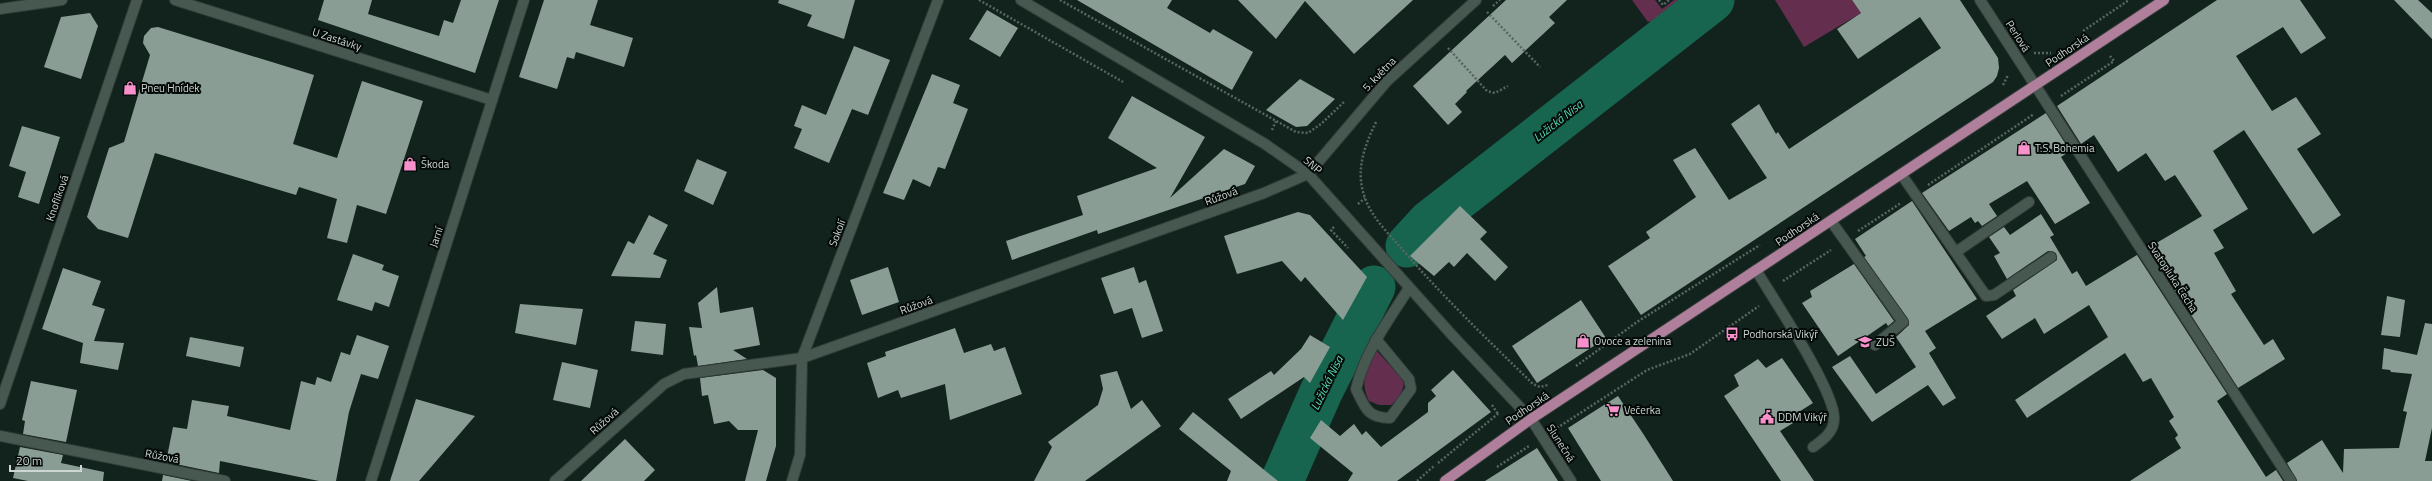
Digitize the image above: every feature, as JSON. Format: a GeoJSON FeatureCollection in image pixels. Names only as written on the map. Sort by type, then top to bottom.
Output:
{"type":"FeatureCollection","features":[{"type":"Feature","properties":{"kind":"main road","name":"Podhorská"},"geometry":{"type":"LineString","coordinates":[[1445,481],[1531,419],[2164,0]]}},
{"type":"Feature","properties":{"kind":"street"},"geometry":{"type":"LineString","coordinates":[[0,9],[62,0]]}},
{"type":"Feature","properties":{"kind":"street","name":"Knoflíková"},"geometry":{"type":"LineString","coordinates":[[0,404],[137,0]]}},
{"type":"Feature","properties":{"kind":"street","name":"U Zastávky"},"geometry":{"type":"LineString","coordinates":[[175,0],[492,100]]}},
{"type":"Feature","properties":{"kind":"street","name":"Jarní"},"geometry":{"type":"LineString","coordinates":[[371,481],[524,0]]}},
{"type":"Feature","properties":{"kind":"street","name":"Sokolí"},"geometry":{"type":"LineString","coordinates":[[792,481],[800,455],[802,358],[938,0]]}},
{"type":"Feature","properties":{"kind":"street","name":"SNP"},"geometry":{"type":"LineString","coordinates":[[1021,0],[1265,144],[1308,174],[1409,288],[1531,419]]}},
{"type":"Feature","properties":{"kind":"street","name":"5. května"},"geometry":{"type":"LineString","coordinates":[[1308,174],[1387,81],[1476,0]]}},
{"type":"Feature","properties":{"kind":"street","name":"Perlová"},"geometry":{"type":"LineString","coordinates":[[1980,0],[2035,85]]}},
{"type":"Feature","properties":{"kind":"street","name":"Svatopluka Čecha"},"geometry":{"type":"LineString","coordinates":[[2035,85],[2290,481]]}},
{"type":"Feature","properties":{"kind":"street","name":"Růžová"},"geometry":{"type":"LineString","coordinates":[[555,481],[664,384],[684,374],[802,358],[1264,193],[1308,174]]}},
{"type":"Feature","properties":{"kind":"street"},"geometry":{"type":"LineString","coordinates":[[1901,174],[1986,296],[1994,295],[2050,257]]}},
{"type":"Feature","properties":{"kind":"street"},"geometry":{"type":"LineString","coordinates":[[1956,252],[2029,202]]}},
{"type":"Feature","properties":{"kind":"street"},"geometry":{"type":"LineString","coordinates":[[1831,221],[1903,322],[1875,345]]}},
{"type":"Feature","properties":{"kind":"street"},"geometry":{"type":"LineString","coordinates":[[1756,270],[1815,370],[1834,412],[1834,421],[1828,436],[1813,447]]}},
{"type":"Feature","properties":{"kind":"street"},"geometry":{"type":"LineString","coordinates":[[1376,339],[1409,379],[1411,389],[1390,418],[1377,418],[1368,413],[1356,389],[1360,372],[1376,339],[1409,288]]}},
{"type":"Feature","properties":{"kind":"street","name":"Slunečná"},"geometry":{"type":"LineString","coordinates":[[1531,419],[1571,481]]}},
{"type":"Feature","properties":{"kind":"street","name":"Růžová"},"geometry":{"type":"LineString","coordinates":[[0,436],[225,481]]}},
{"type":"Feature","properties":{"kind":"path"},"geometry":{"type":"LineString","coordinates":[[979,0],[1124,83]]}},
{"type":"Feature","properties":{"kind":"path"},"geometry":{"type":"LineString","coordinates":[[1060,0],[1296,132],[1308,133],[1322,124],[1349,97]]}},
{"type":"Feature","properties":{"kind":"path"},"geometry":{"type":"LineString","coordinates":[[1659,0],[1663,5],[1669,0]]}},
{"type":"Feature","properties":{"kind":"path"},"geometry":{"type":"LineString","coordinates":[[2078,34],[2129,0]]}},
{"type":"Feature","properties":{"kind":"path"},"geometry":{"type":"LineString","coordinates":[[1487,11],[1540,67]]}},
{"type":"Feature","properties":{"kind":"path"},"geometry":{"type":"LineString","coordinates":[[1436,36],[1487,91],[1495,93],[1508,86]]}},
{"type":"Feature","properties":{"kind":"path"},"geometry":{"type":"LineString","coordinates":[[2002,87],[2009,69],[2034,53],[2053,53]]}},
{"type":"Feature","properties":{"kind":"path"},"geometry":{"type":"LineString","coordinates":[[1496,468],[1647,370],[1690,354],[1757,308],[1781,282],[2114,60]]}},
{"type":"Feature","properties":{"kind":"path"},"geometry":{"type":"LineString","coordinates":[[1378,120],[1365,145],[1360,167],[1365,198],[1380,224],[1425,276],[1533,384],[1540,386],[1551,384]]}},
{"type":"Feature","properties":{"kind":"path"},"geometry":{"type":"LineString","coordinates":[[1570,371],[1637,322],[1765,241]]}},
{"type":"Feature","properties":{"kind":"path"},"geometry":{"type":"LineString","coordinates":[[1417,481],[1498,414]]}},
{"type":"Feature","properties":{"kind":"shaded area"},"geometry":{"type":"Polygon","coordinates":[[[1632,0],[1655,0],[1662,9],[1674,0],[1685,0],[1688,4],[1656,29],[1650,21],[1648,22],[1632,0]]]}},
{"type":"Feature","properties":{"kind":"shaded area"},"geometry":{"type":"Polygon","coordinates":[[[1775,0],[1852,0],[1861,13],[1804,47],[1775,0]]]}},
{"type":"Feature","properties":{"kind":"shaded area"},"geometry":{"type":"Polygon","coordinates":[[[1376,350],[1404,381],[1403,389],[1400,395],[1391,405],[1379,405],[1369,401],[1366,393],[1364,380],[1365,375],[1376,350]]]}},
{"type":"Feature","properties":{"kind":"building"},"geometry":{"type":"Polygon","coordinates":[[[324,0],[372,0],[368,14],[439,36],[444,20],[453,23],[461,0],[499,0],[475,73],[318,20],[324,0]]]}},
{"type":"Feature","properties":{"kind":"building"},"geometry":{"type":"Polygon","coordinates":[[[544,0],[598,0],[590,25],[633,38],[624,67],[576,52],[574,59],[567,57],[557,89],[519,77],[544,0]]]}},
{"type":"Feature","properties":{"kind":"building"},"geometry":{"type":"Polygon","coordinates":[[[779,0],[855,0],[844,39],[807,26],[812,15],[778,3],[779,0]]]}},
{"type":"Feature","properties":{"kind":"building"},"geometry":{"type":"Polygon","coordinates":[[[1077,0],[1172,0],[1167,8],[1210,33],[1213,29],[1253,52],[1232,90],[1077,0]]]}},
{"type":"Feature","properties":{"kind":"building"},"geometry":{"type":"Polygon","coordinates":[[[1238,0],[1413,0],[1354,54],[1305,1],[1276,39],[1238,0]]]}},
{"type":"Feature","properties":{"kind":"building"},"geometry":{"type":"Polygon","coordinates":[[[1506,0],[1567,0],[1549,17],[1555,23],[1512,63],[1505,55],[1466,91],[1467,92],[1455,104],[1462,112],[1448,125],[1413,86],[1506,0]]]}},
{"type":"Feature","properties":{"kind":"building"},"geometry":{"type":"Polygon","coordinates":[[[1852,0],[1960,0],[1998,58],[1999,68],[1997,76],[1993,82],[1641,315],[1608,266],[1650,238],[1646,232],[1696,197],[1673,160],[1695,148],[1729,200],[1767,178],[1731,124],[1759,104],[1776,134],[1778,132],[1789,149],[1941,48],[1920,17],[1858,59],[1837,29],[1861,13],[1852,0]]]}},
{"type":"Feature","properties":{"kind":"building"},"geometry":{"type":"Polygon","coordinates":[[[2217,0],[2300,0],[2326,38],[2301,54],[2283,27],[2236,56],[2272,111],[2296,97],[2321,134],[2297,149],[2341,215],[2313,234],[2244,130],[2213,151],[2248,209],[2213,230],[2224,248],[2214,253],[2236,291],[2231,294],[2264,345],[2273,339],[2285,359],[2238,388],[2148,248],[2202,216],[2175,175],[2165,181],[2146,153],[2118,172],[2094,135],[2081,144],[2057,106],[2217,0]]]}},
{"type":"Feature","properties":{"kind":"building"},"geometry":{"type":"Polygon","coordinates":[[[2394,0],[2418,0],[2432,13],[2432,39],[2394,0]]]}},
{"type":"Feature","properties":{"kind":"building"},"geometry":{"type":"Polygon","coordinates":[[[987,10],[1018,28],[1000,57],[969,39],[987,10]]]}},
{"type":"Feature","properties":{"kind":"building"},"geometry":{"type":"Polygon","coordinates":[[[90,13],[98,26],[81,79],[44,67],[61,17],[90,13]]]}},
{"type":"Feature","properties":{"kind":"building"},"geometry":{"type":"Polygon","coordinates":[[[158,27],[314,75],[293,144],[337,158],[362,81],[423,101],[386,214],[357,205],[347,243],[327,238],[337,199],[299,187],[296,195],[155,153],[128,238],[98,229],[87,217],[109,148],[124,142],[150,55],[143,43],[144,36],[151,28],[158,27]]]}},
{"type":"Feature","properties":{"kind":"building"},"geometry":{"type":"Polygon","coordinates":[[[854,46],[890,60],[868,115],[852,109],[829,163],[794,148],[802,129],[794,126],[802,105],[826,115],[854,46]]]}},
{"type":"Feature","properties":{"kind":"building"},"geometry":{"type":"Polygon","coordinates":[[[932,74],[960,85],[953,103],[968,109],[945,169],[938,167],[930,187],[913,179],[904,200],[883,193],[932,74]]]}},
{"type":"Feature","properties":{"kind":"building"},"geometry":{"type":"Polygon","coordinates":[[[1300,79],[1335,99],[1307,126],[1296,127],[1266,110],[1300,79]]]}},
{"type":"Feature","properties":{"kind":"building"},"geometry":{"type":"Polygon","coordinates":[[[1132,96],[1205,137],[1170,198],[1224,149],[1255,166],[1245,184],[1098,234],[1097,230],[1012,260],[1006,241],[1083,215],[1077,196],[1157,168],[1108,138],[1132,96]]]}},
{"type":"Feature","properties":{"kind":"building"},"geometry":{"type":"Polygon","coordinates":[[[2046,113],[2070,151],[2061,157],[2090,203],[2055,224],[2027,181],[1989,204],[1997,216],[1982,226],[1978,221],[1975,223],[1971,217],[1949,231],[1922,193],[2046,113]]]}},
{"type":"Feature","properties":{"kind":"building"},"geometry":{"type":"Polygon","coordinates":[[[22,126],[60,137],[39,204],[18,197],[26,172],[9,166],[22,126]]]}},
{"type":"Feature","properties":{"kind":"building"},"geometry":{"type":"Polygon","coordinates":[[[697,159],[727,172],[713,205],[684,191],[697,159]]]}},
{"type":"Feature","properties":{"kind":"building"},"geometry":{"type":"Polygon","coordinates":[[[1912,201],[1977,299],[1925,331],[1936,348],[1929,353],[1956,398],[1943,406],[1928,385],[1872,422],[1832,367],[1850,356],[1876,394],[1916,367],[1896,337],[1909,325],[1908,319],[1864,257],[1866,256],[1855,239],[1912,201]]]}},
{"type":"Feature","properties":{"kind":"building"},"geometry":{"type":"Polygon","coordinates":[[[1460,206],[1487,232],[1480,239],[1508,267],[1495,281],[1467,253],[1454,267],[1449,262],[1434,276],[1410,256],[1460,206]]]}},
{"type":"Feature","properties":{"kind":"building"},"geometry":{"type":"Polygon","coordinates":[[[1298,212],[1310,215],[1367,277],[1343,320],[1305,277],[1301,282],[1282,261],[1237,274],[1224,236],[1298,212]]]}},
{"type":"Feature","properties":{"kind":"building"},"geometry":{"type":"Polygon","coordinates":[[[2041,214],[2054,235],[2050,237],[2072,274],[2077,271],[2086,286],[2137,255],[2227,394],[2217,401],[2266,477],[2276,470],[2283,481],[2130,481],[2181,448],[2175,438],[2178,435],[2169,421],[2174,417],[2151,378],[2143,382],[2125,353],[2027,418],[2015,400],[2108,337],[2089,305],[2044,334],[2035,318],[2002,339],[1986,316],[2016,296],[2013,290],[2057,260],[2056,253],[2048,251],[2007,279],[1994,256],[2000,253],[1989,237],[2004,227],[2010,235],[2041,214]]]}},
{"type":"Feature","properties":{"kind":"building"},"geometry":{"type":"Polygon","coordinates":[[[649,215],[668,225],[653,254],[667,260],[660,278],[611,276],[628,241],[634,244],[649,215]]]}},
{"type":"Feature","properties":{"kind":"building"},"geometry":{"type":"Polygon","coordinates":[[[353,254],[384,265],[382,270],[399,276],[389,307],[375,302],[372,311],[337,300],[353,254]]]}},
{"type":"Feature","properties":{"kind":"building"},"geometry":{"type":"Polygon","coordinates":[[[1854,264],[1894,321],[1888,326],[1886,323],[1838,356],[1802,303],[1812,297],[1810,291],[1854,264]]]}},
{"type":"Feature","properties":{"kind":"building"},"geometry":{"type":"Polygon","coordinates":[[[888,267],[899,302],[862,315],[850,280],[888,267]]]}},
{"type":"Feature","properties":{"kind":"building"},"geometry":{"type":"Polygon","coordinates":[[[1134,267],[1139,283],[1146,280],[1163,331],[1142,338],[1132,308],[1114,314],[1101,278],[1134,267]]]}},
{"type":"Feature","properties":{"kind":"building"},"geometry":{"type":"Polygon","coordinates":[[[63,268],[101,281],[92,305],[105,309],[94,341],[124,343],[118,370],[80,363],[83,343],[42,329],[63,268]]]}},
{"type":"Feature","properties":{"kind":"building"},"geometry":{"type":"Polygon","coordinates":[[[717,287],[720,313],[753,307],[760,345],[733,350],[747,359],[698,366],[696,355],[694,356],[689,327],[702,328],[698,303],[717,287]]]}},
{"type":"Feature","properties":{"kind":"building"},"geometry":{"type":"Polygon","coordinates":[[[2387,296],[2405,300],[2400,337],[2381,335],[2387,296]]]}},
{"type":"Feature","properties":{"kind":"building"},"geometry":{"type":"Polygon","coordinates":[[[1581,300],[1606,338],[1537,383],[1512,346],[1581,300]]]}},
{"type":"Feature","properties":{"kind":"building"},"geometry":{"type":"Polygon","coordinates":[[[520,304],[583,309],[576,345],[515,333],[520,304]]]}},
{"type":"Feature","properties":{"kind":"building"},"geometry":{"type":"Polygon","coordinates":[[[635,321],[666,324],[663,355],[631,351],[635,321]]]}},
{"type":"Feature","properties":{"kind":"building"},"geometry":{"type":"Polygon","coordinates":[[[2425,323],[2432,324],[2432,428],[2425,461],[2432,461],[2432,481],[2297,481],[2287,463],[2322,440],[2343,473],[2344,449],[2399,448],[2407,412],[2403,411],[2412,374],[2391,372],[2390,370],[2382,369],[2384,348],[2417,355],[2425,323]]]}},
{"type":"Feature","properties":{"kind":"building"},"geometry":{"type":"Polygon","coordinates":[[[955,328],[964,353],[991,344],[994,351],[1005,347],[1022,394],[950,420],[945,384],[901,398],[898,390],[878,398],[867,363],[886,356],[885,352],[955,328]]]}},
{"type":"Feature","properties":{"kind":"building"},"geometry":{"type":"Polygon","coordinates":[[[357,335],[389,346],[378,379],[361,374],[349,412],[336,481],[319,481],[220,461],[219,473],[166,462],[173,427],[187,429],[192,400],[229,406],[227,416],[290,430],[301,381],[315,385],[317,377],[331,382],[341,352],[350,355],[357,335]]]}},
{"type":"Feature","properties":{"kind":"building"},"geometry":{"type":"Polygon","coordinates":[[[1310,335],[1330,347],[1310,383],[1304,377],[1241,419],[1228,399],[1271,371],[1274,375],[1301,349],[1310,335]]]}},
{"type":"Feature","properties":{"kind":"building"},"geometry":{"type":"Polygon","coordinates":[[[190,337],[244,347],[240,367],[186,356],[190,337]]]}},
{"type":"Feature","properties":{"kind":"building","name":"DDM Vikýř"},"geometry":{"type":"Polygon","coordinates":[[[1782,358],[1813,403],[1794,415],[1798,420],[1780,431],[1814,481],[1781,481],[1724,396],[1739,386],[1734,375],[1758,359],[1766,368],[1782,358]]]}},
{"type":"Feature","properties":{"kind":"building"},"geometry":{"type":"Polygon","coordinates":[[[562,362],[598,370],[590,408],[553,400],[562,362]]]}},
{"type":"Feature","properties":{"kind":"building"},"geometry":{"type":"Polygon","coordinates":[[[763,370],[776,378],[776,446],[766,481],[745,481],[758,430],[738,430],[729,421],[714,424],[708,395],[702,396],[700,378],[763,370]]]}},
{"type":"Feature","properties":{"kind":"building"},"geometry":{"type":"Polygon","coordinates":[[[1453,370],[1491,412],[1397,481],[1348,481],[1353,473],[1310,438],[1321,420],[1340,436],[1354,424],[1362,435],[1366,431],[1381,447],[1428,412],[1428,403],[1436,396],[1431,390],[1453,370]]]}},
{"type":"Feature","properties":{"kind":"building"},"geometry":{"type":"Polygon","coordinates":[[[1117,371],[1131,409],[1142,400],[1161,426],[1085,481],[1034,481],[1052,447],[1048,442],[1098,405],[1103,389],[1100,375],[1117,371]]]}},
{"type":"Feature","properties":{"kind":"building"},"geometry":{"type":"Polygon","coordinates":[[[31,381],[77,390],[66,442],[23,434],[25,421],[22,420],[31,381]]]}},
{"type":"Feature","properties":{"kind":"building"},"geometry":{"type":"Polygon","coordinates":[[[1618,396],[1673,481],[1601,481],[1568,428],[1618,396]]]}},
{"type":"Feature","properties":{"kind":"building"},"geometry":{"type":"Polygon","coordinates":[[[416,399],[475,416],[419,481],[390,481],[416,399]]]}},
{"type":"Feature","properties":{"kind":"building"},"geometry":{"type":"Polygon","coordinates":[[[1193,412],[1278,481],[1227,481],[1231,471],[1179,429],[1193,412]]]}},
{"type":"Feature","properties":{"kind":"building"},"geometry":{"type":"Polygon","coordinates":[[[625,439],[655,470],[644,481],[581,481],[625,439]]]}},
{"type":"Feature","properties":{"kind":"building"},"geometry":{"type":"Polygon","coordinates":[[[20,447],[63,455],[61,463],[104,472],[103,481],[28,481],[13,478],[20,447]]]}},
{"type":"Feature","properties":{"kind":"building"},"geometry":{"type":"Polygon","coordinates":[[[1537,448],[1558,481],[1485,481],[1537,448]]]}},
{"type":"Feature","properties":{"kind":"building"},"geometry":{"type":"Polygon","coordinates":[[[163,475],[192,481],[162,481],[163,475]]]}},
{"type":"Feature","properties":{"kind":"waterway","name":"Lužická Nisa"},"geometry":{"type":"LineString","coordinates":[[1407,246],[1429,222],[1713,0]]}},
{"type":"Feature","properties":{"kind":"waterway","name":"Lužická Nisa"},"geometry":{"type":"LineString","coordinates":[[1282,481],[1321,392],[1374,287]]}},
{"type":"Feature","properties":{"kind":"place","name":"Pneu Hnídek"},"geometry":{"type":"Point","coordinates":[130,88]}},
{"type":"Feature","properties":{"kind":"place","name":"T.S. Bohemia"},"geometry":{"type":"Point","coordinates":[2024,148]}},
{"type":"Feature","properties":{"kind":"place","name":"Škoda"},"geometry":{"type":"Point","coordinates":[410,164]}},
{"type":"Feature","properties":{"kind":"place","name":"Podhorská Vikýř"},"geometry":{"type":"Point","coordinates":[1732,334]}},
{"type":"Feature","properties":{"kind":"place","name":"Ovoce a zelenina"},"geometry":{"type":"Point","coordinates":[1583,341]}},
{"type":"Feature","properties":{"kind":"place","name":"ZUŠ"},"geometry":{"type":"Point","coordinates":[1865,342]}},
{"type":"Feature","properties":{"kind":"place","name":"Večerka"},"geometry":{"type":"Point","coordinates":[1613,410]}},
{"type":"Feature","properties":{"kind":"place","name":"DDM Vikýř"},"geometry":{"type":"Point","coordinates":[1767,417]}}]}
